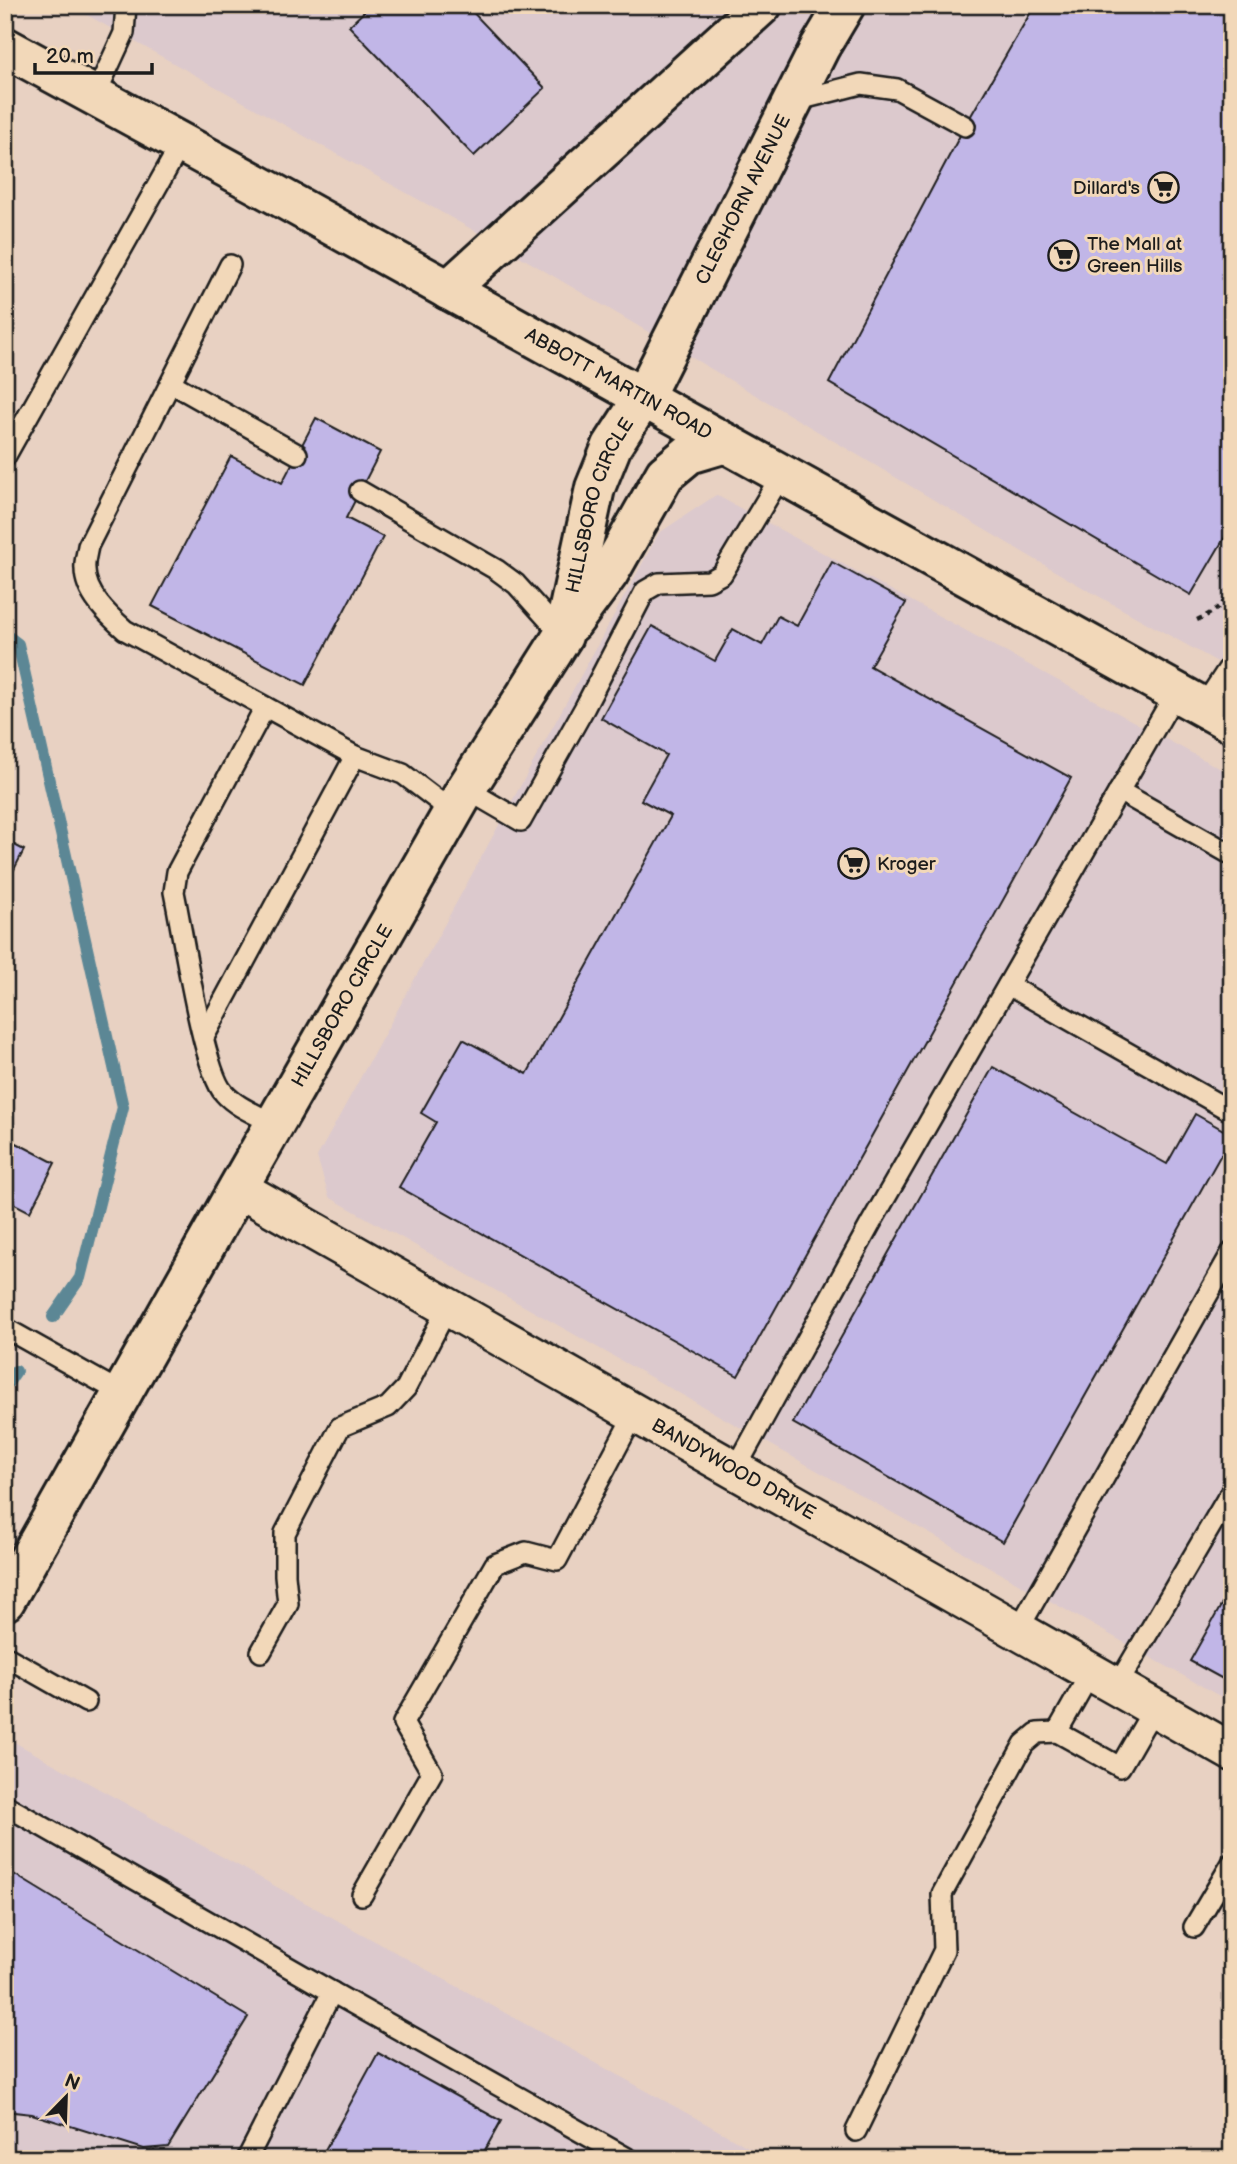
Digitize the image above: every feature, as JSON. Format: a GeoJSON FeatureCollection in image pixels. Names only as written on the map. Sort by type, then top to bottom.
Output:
{"type":"FeatureCollection","features":[{"type":"Feature","properties":{"kind":"street"},"geometry":{"type":"LineString","coordinates":[[448,290],[762,5]]}},
{"type":"Feature","properties":{"kind":"street","name":"CLEGHORN AVENUE"},"geometry":{"type":"LineString","coordinates":[[643,398],[820,47],[845,5]]}},
{"type":"Feature","properties":{"kind":"street","name":"ABBOTT MARTIN ROAD"},"geometry":{"type":"LineString","coordinates":[[5,47],[182,142],[1204,707]]}},
{"type":"Feature","properties":{"kind":"street","name":"HILLSBORO CIRCLE"},"geometry":{"type":"LineString","coordinates":[[5,1601],[237,1188],[460,800],[563,636],[595,488],[612,446],[643,398]]}},
{"type":"Feature","properties":{"kind":"street"},"geometry":{"type":"LineString","coordinates":[[563,636],[609,573],[665,474],[689,454],[726,443]]}},
{"type":"Feature","properties":{"kind":"street","name":"BANDYWOOD DRIVE"},"geometry":{"type":"LineString","coordinates":[[237,1188],[1232,1752]]}},
{"type":"Feature","properties":{"kind":"lane"},"geometry":{"type":"LineString","coordinates":[[95,96],[124,33],[126,5]]}},
{"type":"Feature","properties":{"kind":"lane"},"geometry":{"type":"LineString","coordinates":[[793,101],[861,84],[897,89],[965,126]]}},
{"type":"Feature","properties":{"kind":"lane"},"geometry":{"type":"LineString","coordinates":[[5,457],[182,142]]}},
{"type":"Feature","properties":{"kind":"lane"},"geometry":{"type":"LineString","coordinates":[[230,265],[88,546],[84,570],[92,591],[104,611],[125,629],[355,756],[460,800],[521,821],[585,707],[645,591],[659,583],[709,581],[722,574],[782,474]]}},
{"type":"Feature","properties":{"kind":"lane"},"geometry":{"type":"LineString","coordinates":[[171,383],[297,454]]}},
{"type":"Feature","properties":{"kind":"lane"},"geometry":{"type":"LineString","coordinates":[[360,491],[498,570],[516,584],[563,636]]}},
{"type":"Feature","properties":{"kind":"lane"},"geometry":{"type":"LineString","coordinates":[[735,1470],[871,1223],[1119,791],[1204,707],[1232,663]]}},
{"type":"Feature","properties":{"kind":"lane"},"geometry":{"type":"LineString","coordinates":[[265,707],[174,880],[174,892],[215,1082],[231,1100],[274,1124]]}},
{"type":"Feature","properties":{"kind":"lane"},"geometry":{"type":"LineString","coordinates":[[204,1037],[355,756]]}},
{"type":"Feature","properties":{"kind":"lane"},"geometry":{"type":"LineString","coordinates":[[1119,791],[1232,855]]}},
{"type":"Feature","properties":{"kind":"lane"},"geometry":{"type":"LineString","coordinates":[[1007,985],[1232,1112]]}},
{"type":"Feature","properties":{"kind":"lane"},"geometry":{"type":"LineString","coordinates":[[1018,1630],[1232,1252]]}},
{"type":"Feature","properties":{"kind":"lane"},"geometry":{"type":"LineString","coordinates":[[261,1652],[288,1604],[285,1533],[340,1427],[388,1407],[406,1388],[447,1307]]}},
{"type":"Feature","properties":{"kind":"lane"},"geometry":{"type":"LineString","coordinates":[[5,1328],[123,1394]]}},
{"type":"Feature","properties":{"kind":"lane"},"geometry":{"type":"LineString","coordinates":[[362,1895],[432,1773],[403,1723],[495,1564],[526,1552],[557,1560],[635,1413]]}},
{"type":"Feature","properties":{"kind":"lane"},"geometry":{"type":"LineString","coordinates":[[1057,1732],[1104,1679],[1189,1567],[1232,1490]]}},
{"type":"Feature","properties":{"kind":"lane"},"geometry":{"type":"LineString","coordinates":[[5,1656],[86,1702]]}},
{"type":"Feature","properties":{"kind":"lane"},"geometry":{"type":"LineString","coordinates":[[856,2131],[944,1950],[942,1894],[1024,1744],[1037,1733],[1057,1732],[1120,1767],[1154,1707]]}},
{"type":"Feature","properties":{"kind":"lane"},"geometry":{"type":"LineString","coordinates":[[5,1805],[629,2159]]}},
{"type":"Feature","properties":{"kind":"lane"},"geometry":{"type":"LineString","coordinates":[[1194,1927],[1232,1863]]}},
{"type":"Feature","properties":{"kind":"lane"},"geometry":{"type":"LineString","coordinates":[[247,2159],[332,1992]]}},
{"type":"Feature","properties":{"kind":"path"},"geometry":{"type":"LineString","coordinates":[[1197,620],[1224,604],[1232,592]]}},
{"type":"Feature","properties":{"kind":"shaded area"},"geometry":{"type":"Polygon","coordinates":[[[69,5],[1232,5],[1232,670],[1082,587],[509,250],[69,5]]]}},
{"type":"Feature","properties":{"kind":"shaded area"},"geometry":{"type":"Polygon","coordinates":[[[716,495],[1232,775],[1232,1703],[329,1197],[317,1157],[659,533],[716,495]]]}},
{"type":"Feature","properties":{"kind":"shaded area"},"geometry":{"type":"Polygon","coordinates":[[[5,1737],[770,2159],[5,2159],[5,1737]]]}},
{"type":"Feature","properties":{"kind":"building"},"geometry":{"type":"Polygon","coordinates":[[[371,5],[466,5],[545,88],[474,156],[349,26],[371,5]]]}},
{"type":"Feature","properties":{"kind":"building","name":"The Mall at Green Hills"},"geometry":{"type":"Polygon","coordinates":[[[1035,5],[1232,5],[1232,525],[1191,595],[829,383],[965,126],[1035,5]]]}},
{"type":"Feature","properties":{"kind":"building"},"geometry":{"type":"Polygon","coordinates":[[[316,418],[380,452],[346,518],[383,537],[305,685],[152,606],[231,456],[282,483],[316,418]]]}},
{"type":"Feature","properties":{"kind":"building"},"geometry":{"type":"Polygon","coordinates":[[[832,562],[906,603],[870,666],[1071,778],[738,1376],[399,1187],[436,1122],[421,1113],[463,1039],[527,1074],[671,816],[641,800],[666,755],[601,718],[652,626],[715,661],[733,629],[762,645],[778,616],[797,626],[832,562]]]}},
{"type":"Feature","properties":{"kind":"building"},"geometry":{"type":"Polygon","coordinates":[[[5,840],[24,850],[5,887],[5,840]]]}},
{"type":"Feature","properties":{"kind":"building"},"geometry":{"type":"Polygon","coordinates":[[[993,1067],[1167,1164],[1195,1114],[1232,1135],[1003,1542],[793,1423],[993,1067]]]}},
{"type":"Feature","properties":{"kind":"building"},"geometry":{"type":"Polygon","coordinates":[[[5,1137],[55,1163],[30,1212],[13,1203],[5,1219],[5,1137]]]}},
{"type":"Feature","properties":{"kind":"building"},"geometry":{"type":"Polygon","coordinates":[[[1232,1586],[1232,1684],[1190,1661],[1232,1586]]]}},
{"type":"Feature","properties":{"kind":"building"},"geometry":{"type":"Polygon","coordinates":[[[12,1873],[248,2017],[168,2147],[144,2149],[32,2114],[5,2111],[5,1885],[12,1873]]]}},
{"type":"Feature","properties":{"kind":"building"},"geometry":{"type":"Polygon","coordinates":[[[378,2053],[501,2121],[480,2159],[320,2159],[378,2053]]]}},
{"type":"Feature","properties":{"kind":"waterway"},"geometry":{"type":"LineString","coordinates":[[5,634],[18,644],[123,1107],[80,1278],[53,1317]]}},
{"type":"Feature","properties":{"kind":"waterway"},"geometry":{"type":"LineString","coordinates":[[5,1387],[16,1371]]}},
{"type":"Feature","properties":{"kind":"place","name":"Dillard's"},"geometry":{"type":"Point","coordinates":[1163,188]}},
{"type":"Feature","properties":{"kind":"place","name":"The Mall at Green Hills"},"geometry":{"type":"Point","coordinates":[1064,255]}},
{"type":"Feature","properties":{"kind":"place","name":"Kroger"},"geometry":{"type":"Point","coordinates":[854,864]}}]}
